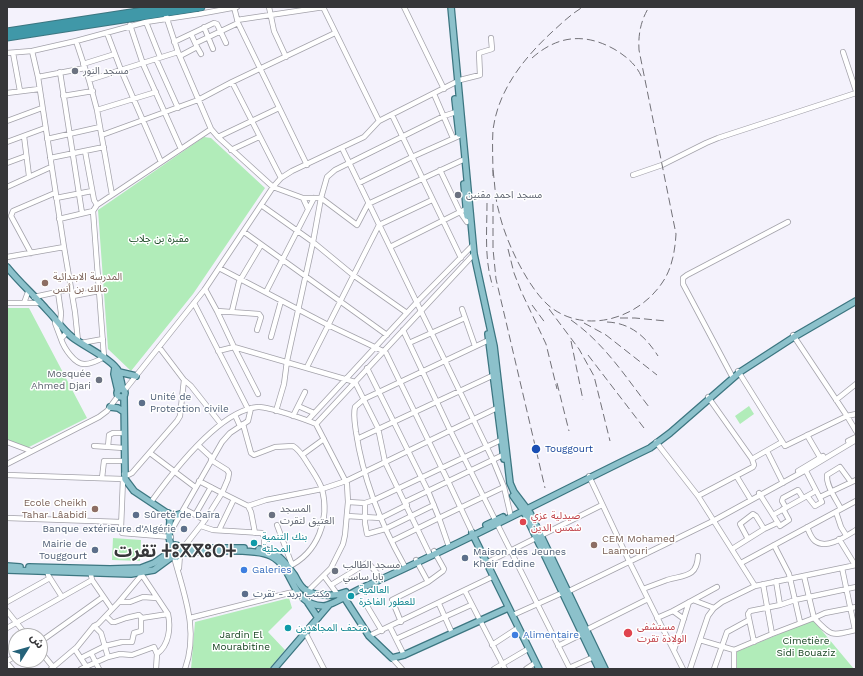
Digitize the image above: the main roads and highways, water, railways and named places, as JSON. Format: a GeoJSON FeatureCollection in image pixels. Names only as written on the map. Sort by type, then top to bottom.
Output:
{"type":"FeatureCollection","features":[{"type":"Feature","properties":{"kind":"highway"},"geometry":{"type":"LineString","coordinates":[[7,32],[170,7]]}},
{"type":"Feature","properties":{"kind":"highway"},"geometry":{"type":"LineString","coordinates":[[7,37],[166,16],[201,7]]}},
{"type":"Feature","properties":{"kind":"main road"},"geometry":{"type":"LineString","coordinates":[[449,10],[473,255],[489,340],[503,456],[508,487],[524,508]]}},
{"type":"Feature","properties":{"kind":"main road"},"geometry":{"type":"LineString","coordinates":[[456,82],[456,137],[464,159],[467,222],[472,246]]}},
{"type":"Feature","properties":{"kind":"main road"},"geometry":{"type":"LineString","coordinates":[[473,255],[494,346],[510,483],[524,508],[596,656],[605,669]]}},
{"type":"Feature","properties":{"kind":"main road"},"geometry":{"type":"LineString","coordinates":[[7,267],[28,292],[41,303],[67,332],[104,357],[117,369],[136,376]]}},
{"type":"Feature","properties":{"kind":"main road"},"geometry":{"type":"LineString","coordinates":[[10,570],[47,572],[145,568],[176,551],[212,547],[264,549],[276,553],[290,566],[301,586],[308,591],[317,594],[341,595],[433,553],[657,442],[739,372],[793,336],[856,300]]}},
{"type":"Feature","properties":{"kind":"main road"},"geometry":{"type":"LineString","coordinates":[[117,369],[114,374],[121,393],[124,412],[124,477],[134,491],[167,513],[174,516],[182,512]]}},
{"type":"Feature","properties":{"kind":"main road"},"geometry":{"type":"LineString","coordinates":[[110,407],[118,408],[124,412]]}},
{"type":"Feature","properties":{"kind":"main road"},"geometry":{"type":"LineString","coordinates":[[167,513],[170,520],[170,535],[176,551]]}},
{"type":"Feature","properties":{"kind":"main road"},"geometry":{"type":"LineString","coordinates":[[433,553],[448,544],[472,534]]}},
{"type":"Feature","properties":{"kind":"main road"},"geometry":{"type":"LineString","coordinates":[[472,534],[492,577],[539,669]]}},
{"type":"Feature","properties":{"kind":"main road"},"geometry":{"type":"LineString","coordinates":[[7,566],[142,574],[154,570],[176,551],[247,552],[268,554],[281,564],[297,592],[308,603],[318,618]]}},
{"type":"Feature","properties":{"kind":"main road"},"geometry":{"type":"LineString","coordinates":[[274,669],[329,605],[341,595],[404,565],[416,561]]}},
{"type":"Feature","properties":{"kind":"main road"},"geometry":{"type":"LineString","coordinates":[[341,595],[369,636],[392,658],[404,655],[508,608]]}},
{"type":"Feature","properties":{"kind":"main road"},"geometry":{"type":"LineString","coordinates":[[308,603],[324,606],[329,605]]}},
{"type":"Feature","properties":{"kind":"main road"},"geometry":{"type":"LineString","coordinates":[[596,656],[599,669]]}},
{"type":"Feature","properties":{"kind":"railway"},"geometry":{"type":"LineString","coordinates":[[493,176],[493,130],[500,101],[506,88],[522,64],[542,42],[574,13],[583,7]]}},
{"type":"Feature","properties":{"kind":"railway"},"geometry":{"type":"LineString","coordinates":[[493,170],[496,197],[506,236],[525,275],[540,297],[548,305],[562,314],[577,319],[593,321],[609,319],[624,314],[639,306],[651,296],[662,283],[671,266],[676,234],[639,50],[641,27],[649,7]]}},
{"type":"Feature","properties":{"kind":"railway"},"geometry":{"type":"LineString","coordinates":[[532,58],[542,50],[562,41],[572,39],[593,40],[614,49],[631,61],[642,78]]}},
{"type":"Feature","properties":{"kind":"railway"},"geometry":{"type":"LineString","coordinates":[[487,203],[487,256],[493,287]]}},
{"type":"Feature","properties":{"kind":"railway"},"geometry":{"type":"LineString","coordinates":[[493,204],[493,249],[496,279],[545,488]]}},
{"type":"Feature","properties":{"kind":"railway"},"geometry":{"type":"LineString","coordinates":[[508,249],[514,273],[521,291],[546,344],[557,389]]}},
{"type":"Feature","properties":{"kind":"railway"},"geometry":{"type":"LineString","coordinates":[[532,305],[546,324]]}},
{"type":"Feature","properties":{"kind":"railway"},"geometry":{"type":"LineString","coordinates":[[549,309],[579,349],[594,376],[610,441]]}},
{"type":"Feature","properties":{"kind":"railway"},"geometry":{"type":"LineString","coordinates":[[620,318],[666,321]]}},
{"type":"Feature","properties":{"kind":"railway"},"geometry":{"type":"LineString","coordinates":[[571,320],[604,349],[649,407]]}},
{"type":"Feature","properties":{"kind":"railway"},"geometry":{"type":"LineString","coordinates":[[607,322],[616,323],[631,328],[643,337],[658,356]]}},
{"type":"Feature","properties":{"kind":"railway"},"geometry":{"type":"LineString","coordinates":[[584,323],[606,335],[657,375]]}},
{"type":"Feature","properties":{"kind":"railway"},"geometry":{"type":"LineString","coordinates":[[571,341],[583,400]]}},
{"type":"Feature","properties":{"kind":"railway"},"geometry":{"type":"LineString","coordinates":[[588,355],[644,428]]}},
{"type":"Feature","properties":{"kind":"railway"},"geometry":{"type":"LineString","coordinates":[[557,383],[569,431]]}},
{"type":"Feature","properties":{"kind":"place","name":"مسجد النور"},"geometry":{"type":"Point","coordinates":[75,71]}},
{"type":"Feature","properties":{"kind":"place","name":"مسجد احمد مقنين"},"geometry":{"type":"Point","coordinates":[458,195]}},
{"type":"Feature","properties":{"kind":"place","name":"المدرسة الابتدائية مالك بن أنس"},"geometry":{"type":"Point","coordinates":[45,283]}},
{"type":"Feature","properties":{"kind":"place","name":"Mosquée Ahmed Djari"},"geometry":{"type":"Point","coordinates":[99,380]}},
{"type":"Feature","properties":{"kind":"place","name":"Unité de Protection civile"},"geometry":{"type":"Point","coordinates":[142,403]}},
{"type":"Feature","properties":{"kind":"place","name":"Touggourt"},"geometry":{"type":"Point","coordinates":[536,449]}},
{"type":"Feature","properties":{"kind":"place","name":"Ecole Cheikh Tahar Lâabidi"},"geometry":{"type":"Point","coordinates":[95,509]}},
{"type":"Feature","properties":{"kind":"place","name":"Sûreté de Daïra"},"geometry":{"type":"Point","coordinates":[136,515]}},
{"type":"Feature","properties":{"kind":"place","name":"المسجد العتيق لتقرت"},"geometry":{"type":"Point","coordinates":[272,515]}},
{"type":"Feature","properties":{"kind":"place","name":"صيدلية عزي شمس الدين"},"geometry":{"type":"Point","coordinates":[523,522]}},
{"type":"Feature","properties":{"kind":"place","name":"Banque extérieure d'Algérie"},"geometry":{"type":"Point","coordinates":[184,529]}},
{"type":"Feature","properties":{"kind":"place","name":"بنك التنمية المحلية"},"geometry":{"type":"Point","coordinates":[254,543]}},
{"type":"Feature","properties":{"kind":"place","name":"CEM Mohamed Laamouri"},"geometry":{"type":"Point","coordinates":[594,545]}},
{"type":"Feature","properties":{"kind":"place","name":"Mairie de Touggourt"},"geometry":{"type":"Point","coordinates":[95,550]}},
{"type":"Feature","properties":{"kind":"place","name":"Maison des Jeunes Kheir Eddine"},"geometry":{"type":"Point","coordinates":[465,558]}},
{"type":"Feature","properties":{"kind":"place","name":"Galeries"},"geometry":{"type":"Point","coordinates":[244,570]}},
{"type":"Feature","properties":{"kind":"place","name":"مسجد الطالب بابا ساسي"},"geometry":{"type":"Point","coordinates":[335,571]}},
{"type":"Feature","properties":{"kind":"place","name":"مكتب بريد - تقرت"},"geometry":{"type":"Point","coordinates":[245,594]}},
{"type":"Feature","properties":{"kind":"place","name":"العالمية للعطور الفاخرة"},"geometry":{"type":"Point","coordinates":[351,596]}},
{"type":"Feature","properties":{"kind":"place","name":"متحف المجاهدين"},"geometry":{"type":"Point","coordinates":[288,628]}},
{"type":"Feature","properties":{"kind":"place","name":"مستشفى الولادة تقرت"},"geometry":{"type":"Point","coordinates":[628,633]}},
{"type":"Feature","properties":{"kind":"place","name":"Alimentaire"},"geometry":{"type":"Point","coordinates":[515,635]}},
{"type":"Feature","properties":{"kind":"district","name":"تقرت ⵜⵓⴳⴳⵓⵔⵜ"},"geometry":{"type":"Point","coordinates":[175,552]}},
{"type":"Feature","properties":{"kind":"park label","name":"مقبرة بن جلاب"},"geometry":{"type":"Point","coordinates":[159,239]}},
{"type":"Feature","properties":{"kind":"park label","name":"Jardin El Mourabitine"},"geometry":{"type":"Point","coordinates":[241,640]}},
{"type":"Feature","properties":{"kind":"park label","name":"Cimetière Sidi Bouaziz"},"geometry":{"type":"Point","coordinates":[806,646]}}]}
